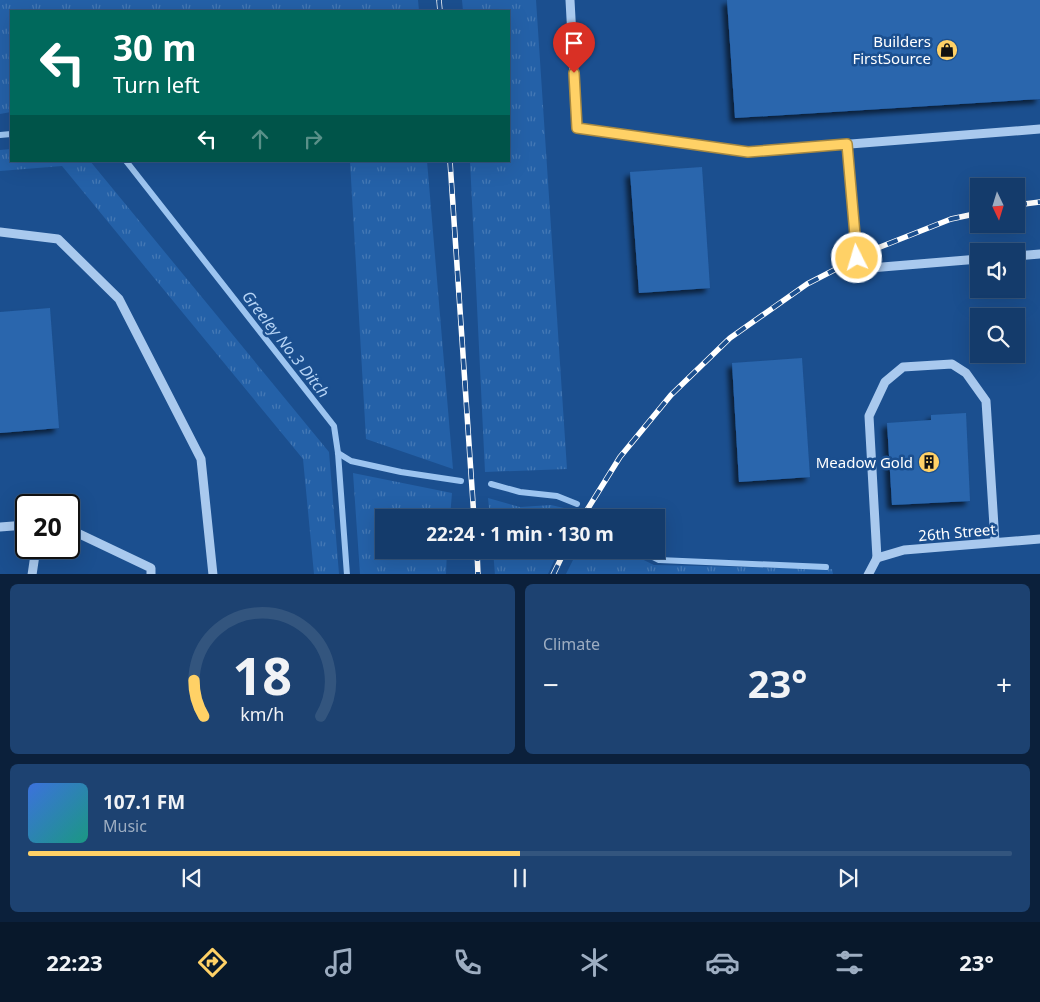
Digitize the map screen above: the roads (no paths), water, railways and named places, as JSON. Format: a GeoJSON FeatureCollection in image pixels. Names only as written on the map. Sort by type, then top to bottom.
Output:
{"type":"FeatureCollection","features":[{"type":"Feature","properties":{"kind":"street"},"geometry":{"type":"LineString","coordinates":[[570,0],[577,128],[748,152],[1040,129]]}},
{"type":"Feature","properties":{"kind":"street"},"geometry":{"type":"LineString","coordinates":[[847,144],[858,269],[970,260]]}},
{"type":"Feature","properties":{"kind":"street"},"geometry":{"type":"LineString","coordinates":[[0,232],[58,239],[119,299],[201,459],[212,574]]}},
{"type":"Feature","properties":{"kind":"street"},"geometry":{"type":"LineString","coordinates":[[1025,255],[1040,254]]}},
{"type":"Feature","properties":{"kind":"street"},"geometry":{"type":"LineString","coordinates":[[868,574],[877,558],[869,416],[885,382],[903,367],[952,364],[966,373],[986,401],[995,542]]}},
{"type":"Feature","properties":{"kind":"street"},"geometry":{"type":"LineString","coordinates":[[0,527],[15,526]]}},
{"type":"Feature","properties":{"kind":"street"},"geometry":{"type":"LineString","coordinates":[[80,534],[151,568],[151,574]]}},
{"type":"Feature","properties":{"kind":"street","name":"26th Street"},"geometry":{"type":"LineString","coordinates":[[877,558],[904,550],[1040,539]]}},
{"type":"Feature","properties":{"kind":"street"},"geometry":{"type":"LineString","coordinates":[[32,574],[34,559]]}},
{"type":"Feature","properties":{"kind":"waterway","name":"Greeley No.3 Ditch"},"geometry":{"type":"LineString","coordinates":[[0,135],[10,134]]}},
{"type":"Feature","properties":{"kind":"waterway","name":"Greeley No.3 Ditch"},"geometry":{"type":"LineString","coordinates":[[127,162],[334,426],[338,453],[347,574]]}},
{"type":"Feature","properties":{"kind":"waterway"},"geometry":{"type":"LineString","coordinates":[[338,453],[351,461],[401,472],[461,481]]}},
{"type":"Feature","properties":{"kind":"waterway"},"geometry":{"type":"LineString","coordinates":[[491,484],[520,492],[557,496],[577,504]]}},
{"type":"Feature","properties":{"kind":"waterway"},"geometry":{"type":"LineString","coordinates":[[657,559],[826,567]]}},
{"type":"Feature","properties":{"kind":"railway"},"geometry":{"type":"LineString","coordinates":[[439,0],[440,10]]}},
{"type":"Feature","properties":{"kind":"railway"},"geometry":{"type":"LineString","coordinates":[[450,162],[473,509]]}},
{"type":"Feature","properties":{"kind":"railway"},"geometry":{"type":"LineString","coordinates":[[1025,204],[1040,202]]}},
{"type":"Feature","properties":{"kind":"railway"},"geometry":{"type":"LineString","coordinates":[[588,509],[620,457],[671,395],[730,338],[807,284],[875,249],[951,219],[970,215]]}},
{"type":"Feature","properties":{"kind":"railway"},"geometry":{"type":"LineString","coordinates":[[477,559],[478,574]]}},
{"type":"Feature","properties":{"kind":"railway"},"geometry":{"type":"LineString","coordinates":[[553,574],[561,559]]}},
{"type":"Feature","properties":{"kind":"place","name":"Builders FirstSource"},"geometry":{"type":"Point","coordinates":[947,50]}},
{"type":"Feature","properties":{"kind":"place","name":"Meadow Gold"},"geometry":{"type":"Point","coordinates":[929,462]}}]}
